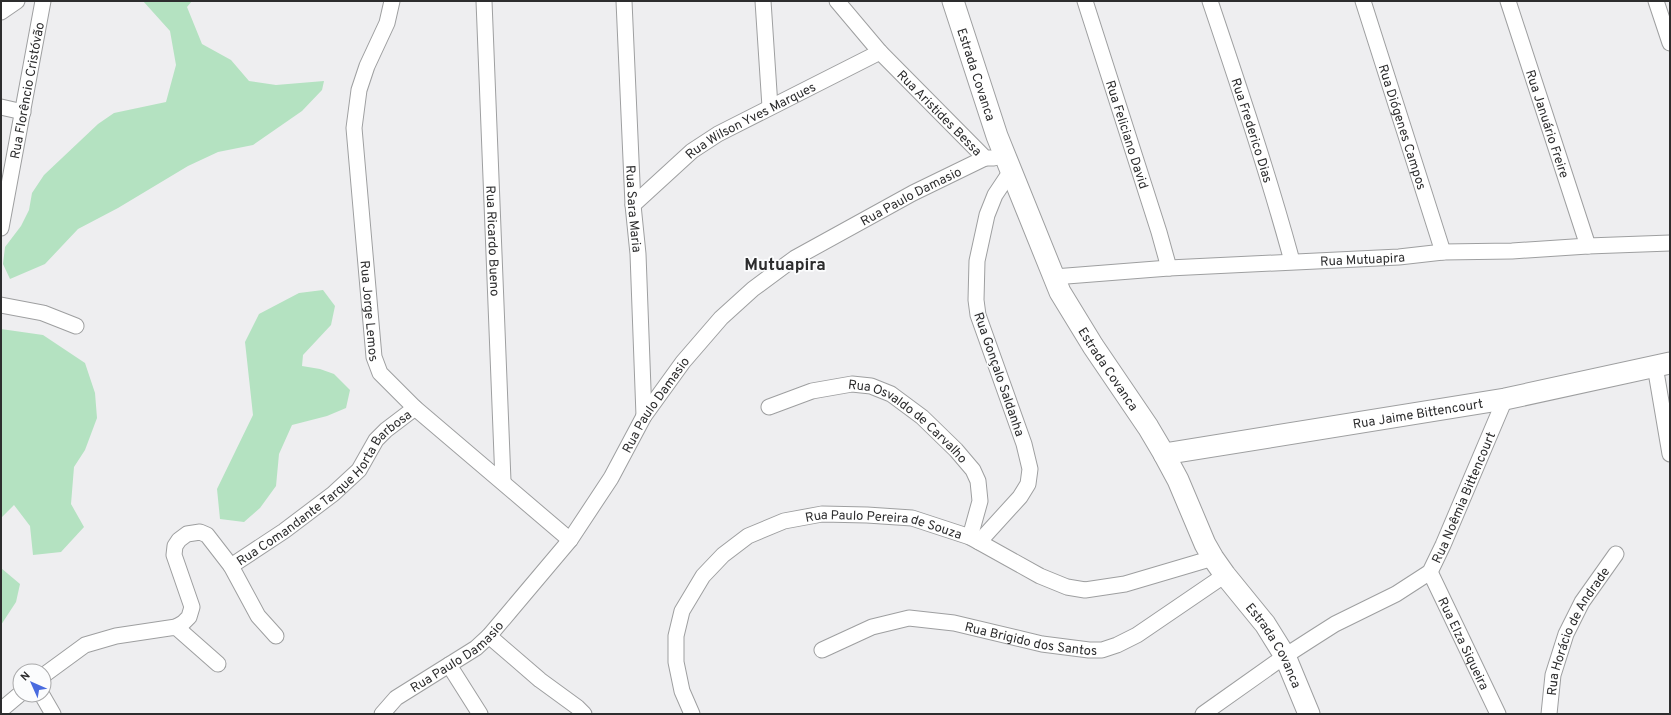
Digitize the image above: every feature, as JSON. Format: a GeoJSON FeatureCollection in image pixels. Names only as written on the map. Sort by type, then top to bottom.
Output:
{"type":"FeatureCollection","features":[{"type":"Feature","properties":{"kind":"street"},"geometry":{"type":"LineString","coordinates":[[1,12],[18,1]]}},
{"type":"Feature","properties":{"kind":"street","name":"Rua Florêncio Cristóvão"},"geometry":{"type":"LineString","coordinates":[[1,228],[23,112],[30,64],[43,1]]}},
{"type":"Feature","properties":{"kind":"street","name":"Rua Jorge Lemos"},"geometry":{"type":"LineString","coordinates":[[392,1],[387,23],[367,66],[359,90],[354,128],[374,357],[380,372],[415,408],[503,481],[570,540]]}},
{"type":"Feature","properties":{"kind":"street","name":"Rua Ricardo Bueno"},"geometry":{"type":"LineString","coordinates":[[484,1],[503,481]]}},
{"type":"Feature","properties":{"kind":"street","name":"Rua Sara Maria"},"geometry":{"type":"LineString","coordinates":[[624,1],[633,206],[638,254],[644,416]]}},
{"type":"Feature","properties":{"kind":"street"},"geometry":{"type":"LineString","coordinates":[[763,1],[770,108]]}},
{"type":"Feature","properties":{"kind":"street","name":"Rua Aristides Bessa"},"geometry":{"type":"LineString","coordinates":[[837,1],[880,52],[1001,162]]}},
{"type":"Feature","properties":{"kind":"street","name":"Estrada Covanca"},"geometry":{"type":"LineString","coordinates":[[953,1],[1001,162],[1060,292],[1073,316],[1148,427],[1164,454],[1178,480],[1205,544],[1219,567],[1265,624],[1285,656],[1309,714]]}},
{"type":"Feature","properties":{"kind":"street","name":"Rua Feliciano David"},"geometry":{"type":"LineString","coordinates":[[1085,1],[1159,232],[1169,268]]}},
{"type":"Feature","properties":{"kind":"street","name":"Rua Frederico Dias"},"geometry":{"type":"LineString","coordinates":[[1210,1],[1274,193],[1292,261]]}},
{"type":"Feature","properties":{"kind":"street","name":"Rua Diógenes Campos"},"geometry":{"type":"LineString","coordinates":[[1363,1],[1443,252]]}},
{"type":"Feature","properties":{"kind":"street","name":"Rua Januário Freire"},"geometry":{"type":"LineString","coordinates":[[1508,1],[1588,246]]}},
{"type":"Feature","properties":{"kind":"street"},"geometry":{"type":"LineString","coordinates":[[1656,1],[1670,43]]}},
{"type":"Feature","properties":{"kind":"street","name":"Rua Wilson Yves Marques"},"geometry":{"type":"LineString","coordinates":[[633,206],[692,151],[718,134],[880,52]]}},
{"type":"Feature","properties":{"kind":"street"},"geometry":{"type":"LineString","coordinates":[[1,107],[23,112]]}},
{"type":"Feature","properties":{"kind":"street","name":"Rua Paulo Damasio"},"geometry":{"type":"LineString","coordinates":[[382,714],[396,698],[476,648],[489,636],[570,540],[611,478],[644,416],[683,362],[721,318],[753,289],[795,258],[913,193],[1001,162]]}},
{"type":"Feature","properties":{"kind":"street","name":"Rua Gonçalo Saldanha"},"geometry":{"type":"LineString","coordinates":[[975,540],[1020,497],[1028,484],[1030,469],[1024,444],[978,315],[976,300],[977,261],[987,215],[995,195],[1001,162]]}},
{"type":"Feature","properties":{"kind":"street","name":"Rua Mutuapira"},"geometry":{"type":"LineString","coordinates":[[1054,277],[1169,268],[1292,261],[1364,259],[1443,252],[1512,251],[1670,243]]}},
{"type":"Feature","properties":{"kind":"street"},"geometry":{"type":"LineString","coordinates":[[1,306],[43,313],[76,326]]}},
{"type":"Feature","properties":{"kind":"street"},"geometry":{"type":"LineString","coordinates":[[1662,365],[1670,454]]}},
{"type":"Feature","properties":{"kind":"street","name":"Rua Jaime Bittencourt"},"geometry":{"type":"LineString","coordinates":[[1164,454],[1505,399],[1662,365]]}},
{"type":"Feature","properties":{"kind":"street","name":"Rua Osvaldo de Carvalho"},"geometry":{"type":"LineString","coordinates":[[770,407],[812,391],[852,384],[870,386],[891,394],[922,417],[956,450],[973,470],[978,481],[980,501],[975,540]]}},
{"type":"Feature","properties":{"kind":"street","name":"Rua Noêmia Bittencourt"},"geometry":{"type":"LineString","coordinates":[[1203,714],[1285,656],[1335,624],[1396,594],[1430,572],[1505,399]]}},
{"type":"Feature","properties":{"kind":"street","name":"Rua Comandante Tarque Horta Barbosa"},"geometry":{"type":"LineString","coordinates":[[231,566],[284,531],[333,494],[359,470],[376,440],[386,430],[415,408]]}},
{"type":"Feature","properties":{"kind":"street","name":"Rua Paulo Pereira de Souza"},"geometry":{"type":"LineString","coordinates":[[692,714],[682,691],[676,662],[676,636],[682,611],[703,576],[723,555],[748,536],[784,520],[822,514],[867,514],[912,518],[975,540],[1040,576],[1067,587],[1085,590],[1219,567]]}},
{"type":"Feature","properties":{"kind":"street","name":"Rua Comandante Tarque Horta Barbosa"},"geometry":{"type":"LineString","coordinates":[[176,627],[189,617],[192,606],[174,555],[175,546],[179,540],[187,534],[200,532],[207,535],[231,566],[258,616],[276,636]]}},
{"type":"Feature","properties":{"kind":"street","name":"Rua Horácio de Andrade"},"geometry":{"type":"LineString","coordinates":[[1549,714],[1553,675],[1566,634],[1582,602],[1616,554]]}},
{"type":"Feature","properties":{"kind":"street","name":"Rua Brigido dos Santos"},"geometry":{"type":"LineString","coordinates":[[822,650],[872,627],[909,618],[954,622],[1042,644],[1089,650],[1102,650],[1117,645],[1136,635],[1219,567]]}},
{"type":"Feature","properties":{"kind":"street","name":"Rua Elza Siqueira"},"geometry":{"type":"LineString","coordinates":[[1430,572],[1498,714]]}},
{"type":"Feature","properties":{"kind":"street"},"geometry":{"type":"LineString","coordinates":[[52,669],[86,645],[116,636],[176,627],[218,664]]}},
{"type":"Feature","properties":{"kind":"street"},"geometry":{"type":"LineString","coordinates":[[489,636],[540,680],[577,707],[584,714]]}},
{"type":"Feature","properties":{"kind":"street"},"geometry":{"type":"LineString","coordinates":[[449,665],[480,714]]}},
{"type":"Feature","properties":{"kind":"street"},"geometry":{"type":"LineString","coordinates":[[1,710],[12,701]]}},
{"type":"Feature","properties":{"kind":"street"},"geometry":{"type":"LineString","coordinates":[[47,703],[53,714]]}},
{"type":"Feature","properties":{"kind":"green space"},"geometry":{"type":"Polygon","coordinates":[[[143,1],[192,1],[187,7],[202,44],[231,60],[249,81],[276,85],[324,81],[322,90],[302,111],[253,145],[218,152],[188,166],[118,208],[78,229],[45,264],[10,279],[3,264],[5,247],[21,226],[29,210],[32,193],[44,175],[98,124],[114,113],[166,102],[176,65],[170,31],[143,1]]]}},
{"type":"Feature","properties":{"kind":"green space"},"geometry":{"type":"Polygon","coordinates":[[[323,290],[335,306],[331,325],[303,355],[302,366],[320,369],[334,374],[350,390],[346,408],[327,416],[292,425],[279,454],[276,486],[260,508],[244,522],[220,519],[217,489],[253,415],[245,342],[259,314],[299,293],[323,290]]]}},
{"type":"Feature","properties":{"kind":"green space"},"geometry":{"type":"Polygon","coordinates":[[[1,329],[43,335],[85,363],[95,393],[97,418],[85,450],[74,467],[71,504],[84,527],[61,552],[33,555],[30,526],[14,505],[1,518],[1,329]]]}},
{"type":"Feature","properties":{"kind":"green space"},"geometry":{"type":"Polygon","coordinates":[[[1,568],[20,584],[16,602],[1,625],[1,568]]]}},
{"type":"Feature","properties":{"kind":"district","name":"Mutuapira"},"geometry":{"type":"Point","coordinates":[785,264]}}]}
